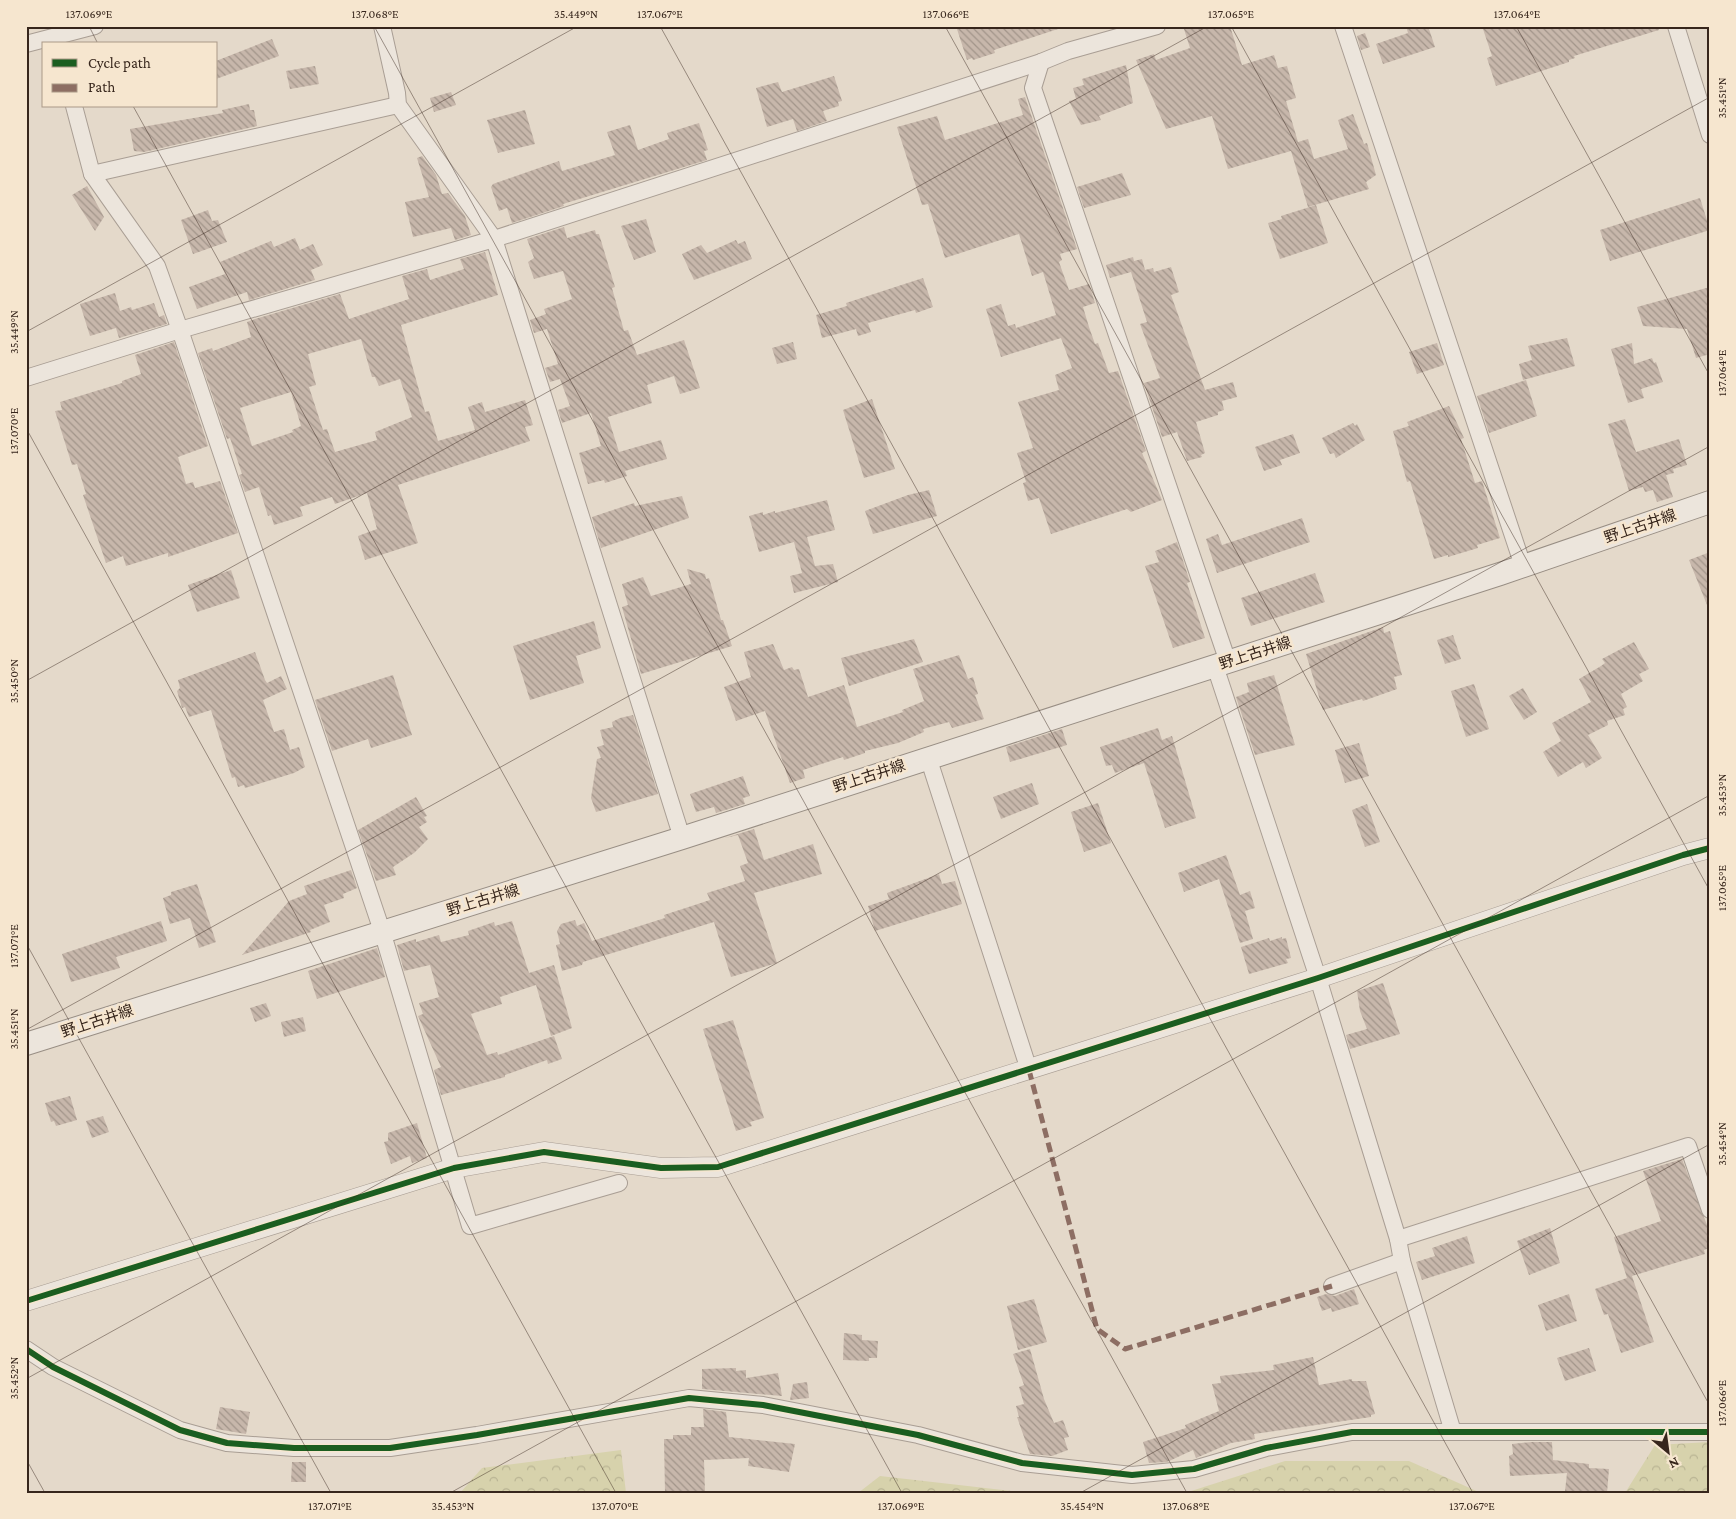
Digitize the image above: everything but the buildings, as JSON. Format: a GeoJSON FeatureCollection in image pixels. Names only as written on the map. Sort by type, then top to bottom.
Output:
{"type":"FeatureCollection","features":[{"type":"Feature","properties":{"kind":"main road","name":"野上古井線"},"geometry":{"type":"LineString","coordinates":[[26,1044],[682,838],[1523,566],[1710,502]]}},
{"type":"Feature","properties":{"kind":"street"},"geometry":{"type":"LineString","coordinates":[[26,44],[95,26]]}},
{"type":"Feature","properties":{"kind":"street"},"geometry":{"type":"LineString","coordinates":[[382,26],[398,105],[494,239],[682,838]]}},
{"type":"Feature","properties":{"kind":"street"},"geometry":{"type":"LineString","coordinates":[[26,378],[180,330],[494,239],[1068,52],[1157,26]]}},
{"type":"Feature","properties":{"kind":"street"},"geometry":{"type":"LineString","coordinates":[[1343,26],[1523,566]]}},
{"type":"Feature","properties":{"kind":"street"},"geometry":{"type":"LineString","coordinates":[[1676,26],[1710,135]]}},
{"type":"Feature","properties":{"kind":"street"},"geometry":{"type":"LineString","coordinates":[[1041,62],[1033,88],[1221,664],[1398,1239],[1402,1261],[1453,1432]]}},
{"type":"Feature","properties":{"kind":"street"},"geometry":{"type":"LineString","coordinates":[[92,174],[398,105]]}},
{"type":"Feature","properties":{"kind":"street"},"geometry":{"type":"LineString","coordinates":[[75,108],[92,174],[157,266],[180,330],[382,931],[470,1226],[619,1183]]}},
{"type":"Feature","properties":{"kind":"street"},"geometry":{"type":"LineString","coordinates":[[928,757],[1029,1070]]}},
{"type":"Feature","properties":{"kind":"street"},"geometry":{"type":"LineString","coordinates":[[26,1301],[454,1168],[544,1152],[661,1168],[718,1167],[1318,978],[1683,855],[1710,848]]}},
{"type":"Feature","properties":{"kind":"street"},"geometry":{"type":"LineString","coordinates":[[1398,1239],[1688,1146],[1710,1210]]}},
{"type":"Feature","properties":{"kind":"street"},"geometry":{"type":"LineString","coordinates":[[1332,1286],[1402,1261]]}},
{"type":"Feature","properties":{"kind":"street"},"geometry":{"type":"LineString","coordinates":[[26,1349],[53,1367],[180,1430],[226,1443],[269,1447],[390,1448],[477,1435],[689,1398],[763,1406],[918,1435],[1022,1464],[1132,1474],[1194,1469],[1266,1448],[1352,1432],[1710,1432]]}},
{"type":"Feature","properties":{"kind":"green space"},"geometry":{"type":"Polygon","coordinates":[[[1710,1442],[1710,1493],[1625,1493],[1655,1445],[1710,1442]]]}},
{"type":"Feature","properties":{"kind":"green space"},"geometry":{"type":"Polygon","coordinates":[[[621,1450],[626,1493],[460,1493],[482,1468],[621,1450]]]}},
{"type":"Feature","properties":{"kind":"green space"},"geometry":{"type":"Polygon","coordinates":[[[1285,1461],[1409,1461],[1481,1493],[1185,1493],[1285,1461]]]}},
{"type":"Feature","properties":{"kind":"green space"},"geometry":{"type":"Polygon","coordinates":[[[880,1476],[1030,1493],[858,1493],[880,1476]]]}},
{"type":"Feature","properties":{"kind":"marked path"},"geometry":{"type":"LineString","coordinates":[[1029,1070],[1097,1329],[1125,1349],[1332,1286]]}},
{"type":"Feature","properties":{"kind":"cycle path"},"geometry":{"type":"LineString","coordinates":[[26,1301],[454,1168],[544,1152],[661,1168],[718,1167],[1318,978],[1683,855],[1710,848]]}},
{"type":"Feature","properties":{"kind":"cycle path"},"geometry":{"type":"LineString","coordinates":[[26,1349],[53,1367],[180,1430],[227,1443],[294,1448],[390,1448],[477,1435],[689,1398],[763,1405],[918,1435],[1022,1463],[1132,1475],[1194,1469],[1266,1448],[1352,1432],[1710,1432]]}}]}
